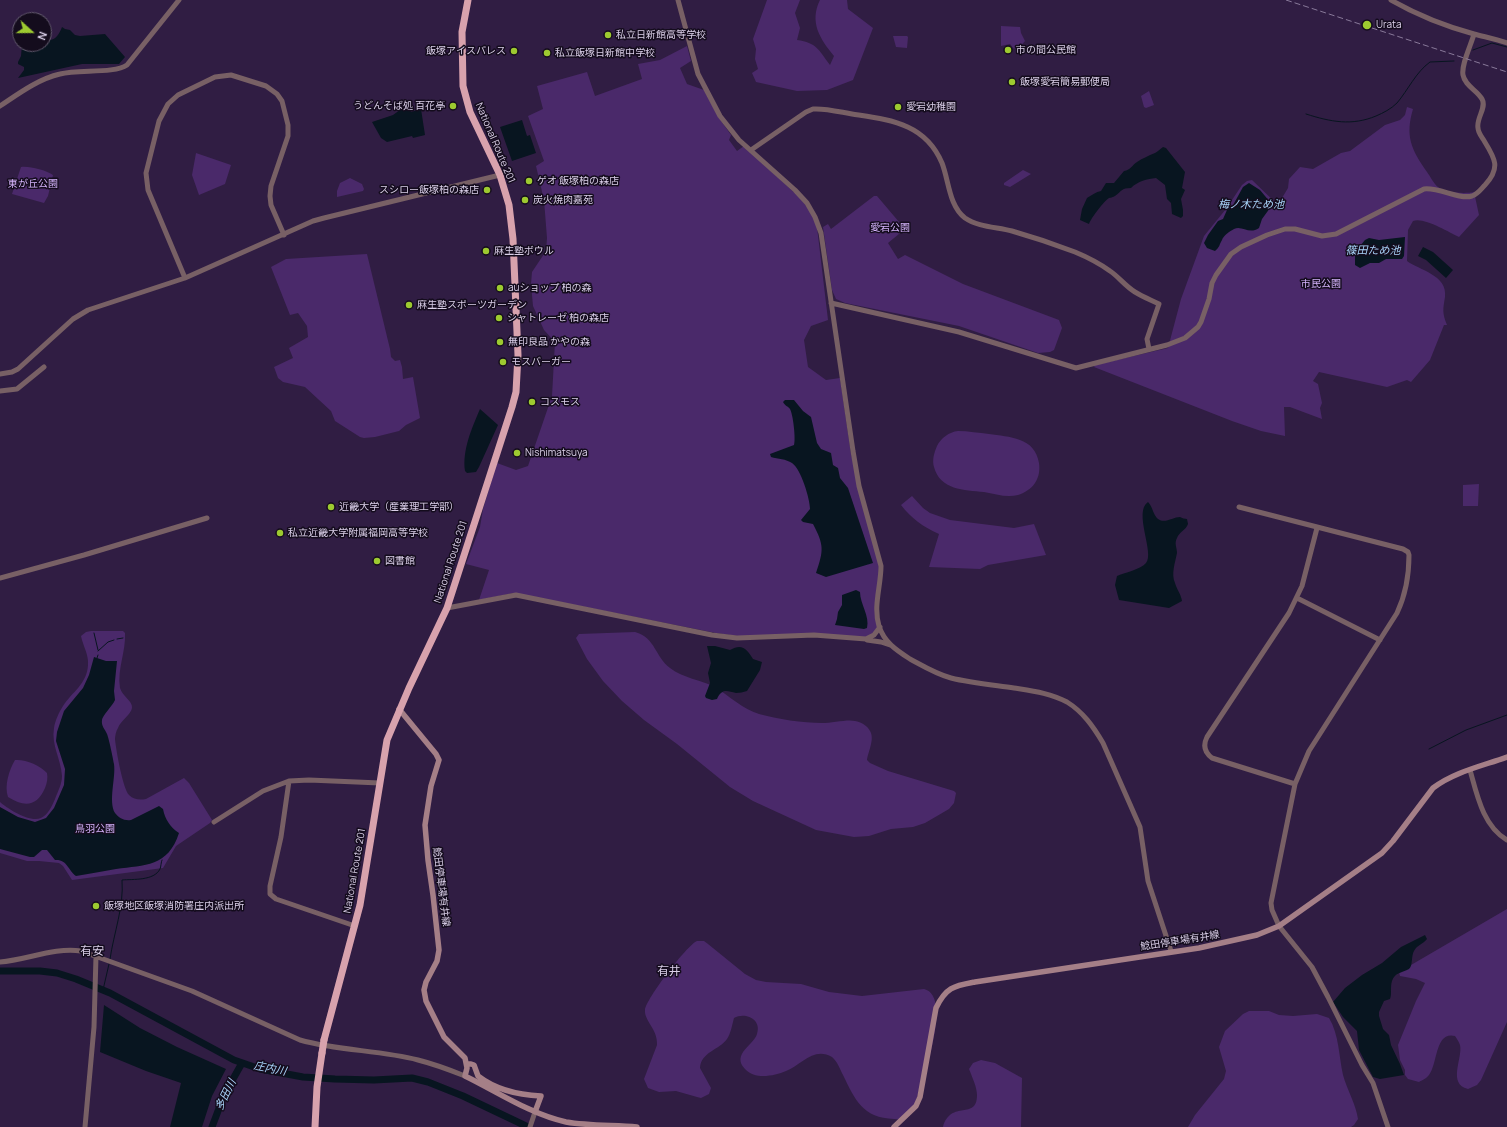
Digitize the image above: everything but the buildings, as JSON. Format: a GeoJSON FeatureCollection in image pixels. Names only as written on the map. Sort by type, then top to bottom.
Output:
{"type":"FeatureCollection","features":[{"type":"Feature","properties":{"kind":"highway","name":"National Route 201"},"geometry":{"type":"LineString","coordinates":[[315,1127],[319,1067],[324,1040],[365,880],[387,740],[399,709],[447,608],[516,392],[518,355],[513,239],[509,205],[500,176],[470,112],[463,86],[462,32],[468,0]]}},
{"type":"Feature","properties":{"kind":"main road","name":"鯰田停車場有井線"},"geometry":{"type":"LineString","coordinates":[[399,709],[436,754],[438,760],[431,786],[425,826],[439,950],[437,961],[424,986],[424,995],[444,1037],[461,1052],[467,1064],[474,1065],[478,1076],[518,1094],[541,1096],[535,1112]]}},
{"type":"Feature","properties":{"kind":"main road","name":"鯰田停車場有井線"},"geometry":{"type":"LineString","coordinates":[[894,1127],[918,1102],[936,1008],[941,997],[956,985],[1171,951],[1199,948],[1238,940],[1280,926],[1382,854],[1433,788],[1442,781],[1507,756]]}},
{"type":"Feature","properties":{"kind":"main road"},"geometry":{"type":"LineString","coordinates":[[467,1064],[465,1076],[535,1112],[566,1122],[637,1127]]}},
{"type":"Feature","properties":{"kind":"street"},"geometry":{"type":"LineString","coordinates":[[0,106],[38,82],[60,74],[78,71],[123,68],[179,0]]}},
{"type":"Feature","properties":{"kind":"street"},"geometry":{"type":"LineString","coordinates":[[678,0],[698,74],[720,116],[739,140],[795,190],[807,203],[815,217],[821,233],[859,486],[881,566],[881,577],[876,608],[880,627],[890,645]]}},
{"type":"Feature","properties":{"kind":"street"},"geometry":{"type":"LineString","coordinates":[[1391,0],[1425,17],[1474,34],[1507,43]]}},
{"type":"Feature","properties":{"kind":"street"},"geometry":{"type":"LineString","coordinates":[[831,304],[959,332],[1076,368],[1176,342],[1184,338],[1198,327],[1204,316],[1216,275],[1226,259],[1236,250],[1255,240],[1285,229],[1295,229],[1322,236],[1331,236],[1424,189],[1433,189],[1470,197],[1476,194],[1491,179],[1496,168],[1492,153],[1478,128],[1483,107],[1483,100],[1466,82],[1463,76],[1464,65],[1474,34]]}},
{"type":"Feature","properties":{"kind":"street"},"geometry":{"type":"LineString","coordinates":[[185,278],[148,190],[146,173],[159,121],[168,104],[178,95],[215,77],[231,76],[266,86],[278,94],[282,101],[288,125],[288,136],[271,186],[270,196],[271,205],[284,235]]}},
{"type":"Feature","properties":{"kind":"street"},"geometry":{"type":"LineString","coordinates":[[751,150],[806,112],[813,109],[874,118],[907,126],[926,138],[935,150],[942,165],[954,203],[958,211],[965,217],[978,224],[1010,230],[1075,252],[1111,271],[1122,283],[1134,292],[1159,304],[1148,336],[1147,343],[1149,349]]}},
{"type":"Feature","properties":{"kind":"street"},"geometry":{"type":"LineString","coordinates":[[0,374],[12,372],[18,369],[73,319],[88,310],[185,278],[324,218],[500,176]]}},
{"type":"Feature","properties":{"kind":"street"},"geometry":{"type":"LineString","coordinates":[[0,391],[17,389],[44,367]]}},
{"type":"Feature","properties":{"kind":"street"},"geometry":{"type":"LineString","coordinates":[[1239,507],[1403,549],[1408,552],[1409,570],[1405,594],[1397,613],[1309,751],[1295,784],[1272,897],[1272,910],[1280,926],[1312,967],[1362,1065],[1373,1083],[1388,1127]]}},
{"type":"Feature","properties":{"kind":"street"},"geometry":{"type":"LineString","coordinates":[[0,578],[84,555],[207,518]]}},
{"type":"Feature","properties":{"kind":"street"},"geometry":{"type":"LineString","coordinates":[[1295,784],[1212,758],[1207,753],[1204,746],[1207,737],[1282,624],[1297,598],[1317,528]]}},
{"type":"Feature","properties":{"kind":"street"},"geometry":{"type":"LineString","coordinates":[[447,608],[516,595],[712,635],[737,638],[814,635],[866,639],[890,645],[906,657],[951,678],[1049,694],[1067,702],[1084,716],[1103,743],[1140,827],[1148,881],[1171,951]]}},
{"type":"Feature","properties":{"kind":"street"},"geometry":{"type":"LineString","coordinates":[[1297,598],[1380,640]]}},
{"type":"Feature","properties":{"kind":"street"},"geometry":{"type":"LineString","coordinates":[[866,639],[874,635],[880,627]]}},
{"type":"Feature","properties":{"kind":"street"},"geometry":{"type":"LineString","coordinates":[[1470,770],[1477,794],[1491,827],[1507,840]]}},
{"type":"Feature","properties":{"kind":"street"},"geometry":{"type":"LineString","coordinates":[[214,822],[263,791],[289,781],[309,780],[380,783]]}},
{"type":"Feature","properties":{"kind":"street"},"geometry":{"type":"LineString","coordinates":[[289,781],[281,837],[270,886],[270,894],[276,899],[354,926]]}},
{"type":"Feature","properties":{"kind":"street"},"geometry":{"type":"LineString","coordinates":[[0,962],[12,961],[70,949],[81,951],[192,992],[300,1040],[319,1045],[418,1059],[465,1076]]}},
{"type":"Feature","properties":{"kind":"street"},"geometry":{"type":"LineString","coordinates":[[85,1127],[94,1027],[96,956]]}},
{"type":"Feature","properties":{"kind":"street"},"geometry":{"type":"LineString","coordinates":[[530,1127],[535,1112]]}},
{"type":"Feature","properties":{"kind":"green space"},"geometry":{"type":"Polygon","coordinates":[[[767,0],[800,0],[795,13],[800,28],[797,40],[813,45],[820,51],[830,65],[834,56],[824,43],[818,30],[816,23],[817,8],[820,0],[847,0],[848,9],[873,28],[853,80],[827,90],[797,91],[756,82],[752,73],[758,69],[755,59],[756,49],[753,39],[767,0]]]}},
{"type":"Feature","properties":{"kind":"green space"},"geometry":{"type":"Polygon","coordinates":[[[1001,26],[1020,27],[1025,41],[1018,49],[1016,47],[1014,49],[1010,44],[1001,46],[1001,26]]]}},
{"type":"Feature","properties":{"kind":"green space"},"geometry":{"type":"Polygon","coordinates":[[[893,36],[907,36],[907,48],[896,47],[893,36]]]}},
{"type":"Feature","properties":{"kind":"green space"},"geometry":{"type":"Polygon","coordinates":[[[687,46],[691,61],[680,68],[687,84],[704,90],[719,118],[731,135],[729,140],[737,151],[744,146],[799,197],[810,211],[817,227],[828,320],[811,326],[804,340],[808,367],[826,380],[840,378],[851,454],[879,564],[878,626],[873,634],[866,637],[738,636],[716,633],[514,593],[479,600],[489,570],[466,564],[480,527],[483,509],[497,463],[516,470],[528,466],[552,396],[555,342],[544,330],[533,306],[531,284],[532,272],[546,251],[547,238],[544,200],[536,166],[544,161],[528,116],[543,109],[537,86],[587,72],[595,96],[642,79],[638,64],[660,60],[687,46]]]}},
{"type":"Feature","properties":{"kind":"green space"},"geometry":{"type":"Polygon","coordinates":[[[1149,91],[1154,105],[1146,108],[1144,107],[1141,96],[1149,91]]]}},
{"type":"Feature","properties":{"kind":"green space","name":"市民公園"},"geometry":{"type":"Polygon","coordinates":[[[1407,107],[1413,109],[1410,127],[1411,142],[1421,164],[1435,184],[1441,189],[1461,193],[1474,192],[1479,215],[1459,237],[1429,223],[1418,220],[1413,221],[1408,230],[1407,261],[1432,274],[1442,283],[1445,290],[1443,308],[1447,325],[1444,325],[1430,360],[1411,382],[1407,380],[1387,387],[1319,372],[1313,381],[1318,384],[1322,403],[1320,408],[1322,419],[1290,407],[1284,407],[1285,436],[1261,431],[1232,421],[1094,367],[1095,365],[1168,348],[1181,299],[1204,236],[1226,209],[1242,185],[1247,181],[1252,180],[1279,206],[1288,188],[1289,179],[1300,167],[1313,169],[1341,153],[1350,151],[1385,125],[1400,120],[1405,115],[1407,107]]]}},
{"type":"Feature","properties":{"kind":"green space"},"geometry":{"type":"Polygon","coordinates":[[[196,153],[231,165],[225,184],[199,195],[192,175],[196,153]]]}},
{"type":"Feature","properties":{"kind":"green space","name":"東が丘公園"},"geometry":{"type":"Polygon","coordinates":[[[21,167],[37,169],[53,175],[48,196],[44,203],[12,194],[21,167]]]}},
{"type":"Feature","properties":{"kind":"green space"},"geometry":{"type":"Polygon","coordinates":[[[1023,170],[1031,174],[1010,187],[1004,185],[1004,183],[1023,170]]]}},
{"type":"Feature","properties":{"kind":"green space"},"geometry":{"type":"Polygon","coordinates":[[[350,178],[362,184],[364,189],[363,191],[337,197],[337,191],[340,183],[350,178]]]}},
{"type":"Feature","properties":{"kind":"green space","name":"愛宕公園"},"geometry":{"type":"Polygon","coordinates":[[[874,196],[877,196],[905,229],[888,243],[898,259],[905,255],[963,284],[1059,320],[1062,328],[1054,350],[1050,352],[1038,353],[959,326],[845,303],[836,299],[832,290],[823,227],[828,224],[831,229],[874,196]]]}},
{"type":"Feature","properties":{"kind":"green space"},"geometry":{"type":"Polygon","coordinates":[[[367,254],[391,357],[395,361],[400,360],[403,379],[413,377],[420,418],[406,425],[399,431],[364,438],[335,421],[331,411],[305,387],[283,382],[278,378],[274,367],[293,358],[289,348],[308,337],[307,326],[298,313],[290,315],[271,267],[286,259],[367,254]]]}},
{"type":"Feature","properties":{"kind":"green space"},"geometry":{"type":"Polygon","coordinates":[[[958,431],[1005,436],[1027,443],[1037,454],[1039,463],[1039,473],[1035,483],[1023,493],[1010,496],[961,489],[947,484],[937,475],[934,467],[935,451],[941,440],[948,434],[958,431]]]}},
{"type":"Feature","properties":{"kind":"green space"},"geometry":{"type":"Polygon","coordinates":[[[1479,484],[1478,506],[1463,506],[1463,485],[1479,484]]]}},
{"type":"Feature","properties":{"kind":"green space"},"geometry":{"type":"Polygon","coordinates":[[[912,496],[930,513],[950,520],[1014,528],[1034,524],[1046,555],[988,565],[980,569],[929,567],[939,534],[918,522],[901,505],[912,496]]]}},
{"type":"Feature","properties":{"kind":"green space","name":"鳥羽公園"},"geometry":{"type":"Polygon","coordinates":[[[123,631],[125,633],[119,681],[121,691],[131,703],[132,708],[130,713],[119,725],[115,739],[122,778],[129,795],[137,799],[146,799],[184,778],[189,783],[212,820],[210,823],[176,846],[163,868],[72,880],[63,866],[59,863],[27,861],[0,853],[0,802],[8,808],[31,819],[41,818],[48,813],[60,788],[62,776],[53,734],[55,725],[57,717],[63,706],[82,683],[87,672],[87,654],[81,636],[86,632],[123,631]]]}},
{"type":"Feature","properties":{"kind":"green space"},"geometry":{"type":"Polygon","coordinates":[[[635,632],[642,635],[651,643],[661,659],[670,668],[681,674],[715,687],[753,712],[774,718],[815,723],[852,721],[862,723],[868,727],[872,738],[867,760],[870,763],[888,771],[954,791],[956,793],[954,803],[949,809],[925,823],[913,827],[891,829],[869,836],[854,837],[816,830],[753,801],[730,787],[622,701],[603,681],[587,659],[576,638],[579,634],[635,632]]]}},
{"type":"Feature","properties":{"kind":"green space"},"geometry":{"type":"Polygon","coordinates":[[[15,760],[23,760],[32,763],[47,773],[45,788],[42,794],[34,802],[25,804],[8,797],[8,778],[15,760]]]}},
{"type":"Feature","properties":{"kind":"green space"},"geometry":{"type":"Polygon","coordinates":[[[1507,909],[1507,1022],[1481,1080],[1477,1085],[1468,1089],[1458,1082],[1457,1070],[1460,1045],[1455,1036],[1444,1038],[1440,1043],[1432,1070],[1428,1076],[1419,1082],[1408,1079],[1405,1075],[1405,1070],[1400,1060],[1398,1045],[1425,983],[1416,979],[1400,976],[1399,972],[1507,909]]]}},
{"type":"Feature","properties":{"kind":"green space"},"geometry":{"type":"Polygon","coordinates":[[[697,941],[704,941],[745,974],[756,980],[801,984],[829,992],[862,996],[924,989],[933,995],[936,1008],[936,1026],[927,1066],[912,1112],[909,1116],[902,1119],[883,1118],[867,1111],[856,1100],[838,1065],[832,1057],[825,1054],[813,1055],[792,1068],[776,1074],[759,1076],[749,1072],[741,1064],[742,1054],[755,1038],[758,1029],[755,1021],[747,1016],[738,1016],[734,1018],[727,1039],[724,1043],[707,1055],[701,1063],[700,1068],[711,1088],[709,1094],[701,1098],[676,1091],[659,1092],[648,1088],[644,1079],[657,1045],[657,1039],[645,1014],[647,1004],[668,973],[685,952],[697,941]]]}},
{"type":"Feature","properties":{"kind":"green space"},"geometry":{"type":"Polygon","coordinates":[[[1249,1011],[1269,1011],[1279,1015],[1293,1016],[1317,1014],[1329,1018],[1337,1038],[1343,1075],[1357,1113],[1358,1119],[1354,1125],[1351,1127],[1188,1127],[1195,1115],[1224,1079],[1226,1071],[1219,1047],[1225,1031],[1243,1014],[1249,1011]]]}},
{"type":"Feature","properties":{"kind":"green space"},"geometry":{"type":"Polygon","coordinates":[[[981,1060],[995,1063],[1022,1078],[1021,1127],[943,1127],[947,1119],[952,1114],[957,1111],[973,1107],[976,1103],[976,1089],[969,1069],[973,1063],[981,1060]]]}},
{"type":"Feature","properties":{"kind":"water"},"geometry":{"type":"Polygon","coordinates":[[[62,27],[70,30],[75,35],[80,36],[105,34],[125,57],[119,64],[82,64],[18,78],[24,70],[24,67],[18,64],[21,52],[52,52],[52,40],[56,38],[62,27]]]}},
{"type":"Feature","properties":{"kind":"water"},"geometry":{"type":"Polygon","coordinates":[[[409,106],[411,112],[421,109],[425,135],[413,138],[412,136],[387,142],[381,138],[372,122],[393,115],[404,107],[409,106]]]}},
{"type":"Feature","properties":{"kind":"water"},"geometry":{"type":"Polygon","coordinates":[[[522,120],[527,136],[530,135],[536,153],[512,161],[500,127],[522,120]]]}},
{"type":"Feature","properties":{"kind":"water"},"geometry":{"type":"Polygon","coordinates":[[[1163,147],[1166,148],[1185,172],[1182,188],[1185,190],[1181,199],[1183,216],[1181,218],[1172,214],[1171,203],[1167,199],[1165,185],[1156,178],[1140,182],[1131,188],[1123,189],[1109,198],[1104,202],[1089,224],[1080,220],[1082,209],[1087,198],[1101,191],[1106,183],[1114,183],[1124,171],[1128,170],[1143,158],[1155,153],[1163,147]]]}},
{"type":"Feature","properties":{"kind":"water","name":"梅ノ木ため池"},"geometry":{"type":"Polygon","coordinates":[[[1249,183],[1260,190],[1270,202],[1270,208],[1262,219],[1259,228],[1252,231],[1240,228],[1234,229],[1224,237],[1219,247],[1215,251],[1207,248],[1204,243],[1208,235],[1218,221],[1223,219],[1227,210],[1232,207],[1243,187],[1249,183]]]}},
{"type":"Feature","properties":{"kind":"water","name":"篠田ため池"},"geometry":{"type":"Polygon","coordinates":[[[1405,237],[1404,256],[1402,259],[1386,259],[1379,263],[1370,263],[1360,268],[1355,265],[1355,252],[1365,240],[1369,238],[1379,240],[1405,237]]]}},
{"type":"Feature","properties":{"kind":"water"},"geometry":{"type":"Polygon","coordinates":[[[1423,247],[1433,252],[1453,270],[1446,278],[1426,260],[1418,256],[1423,247]]]}},
{"type":"Feature","properties":{"kind":"water"},"geometry":{"type":"Polygon","coordinates":[[[785,400],[794,400],[803,411],[811,417],[817,443],[821,449],[831,453],[833,465],[838,468],[840,478],[848,488],[873,563],[826,577],[816,573],[822,548],[813,524],[803,522],[801,520],[810,509],[799,471],[792,463],[771,457],[770,454],[794,445],[795,442],[792,416],[790,409],[783,402],[785,400]]]}},
{"type":"Feature","properties":{"kind":"water"},"geometry":{"type":"Polygon","coordinates":[[[480,409],[498,425],[476,472],[467,473],[465,471],[464,463],[466,447],[480,409]]]}},
{"type":"Feature","properties":{"kind":"water"},"geometry":{"type":"Polygon","coordinates":[[[1148,502],[1158,519],[1166,521],[1180,517],[1187,519],[1188,524],[1176,540],[1177,553],[1173,572],[1174,580],[1182,601],[1169,608],[1119,600],[1115,585],[1117,576],[1144,565],[1148,558],[1143,514],[1144,507],[1148,502]]]}},
{"type":"Feature","properties":{"kind":"water"},"geometry":{"type":"Polygon","coordinates":[[[856,590],[860,592],[868,624],[867,628],[864,629],[835,625],[838,612],[842,605],[842,595],[856,590]]]}},
{"type":"Feature","properties":{"kind":"water"},"geometry":{"type":"Polygon","coordinates":[[[707,646],[715,646],[730,650],[741,647],[749,652],[753,659],[762,662],[760,670],[747,691],[736,693],[725,691],[721,693],[717,699],[712,700],[706,698],[705,696],[710,683],[708,673],[711,663],[707,646]]]}},
{"type":"Feature","properties":{"kind":"water","name":"鳥羽公園"},"geometry":{"type":"Polygon","coordinates":[[[94,657],[106,661],[117,661],[114,691],[115,700],[102,718],[103,726],[108,736],[114,764],[112,802],[115,813],[122,819],[131,820],[159,806],[163,809],[165,816],[171,825],[179,833],[169,852],[154,862],[146,865],[76,876],[65,863],[55,860],[47,850],[42,850],[34,857],[30,857],[0,849],[0,807],[18,817],[35,822],[46,818],[54,808],[64,785],[65,769],[56,741],[57,732],[64,711],[83,688],[89,675],[94,657]]]}},
{"type":"Feature","properties":{"kind":"water"},"geometry":{"type":"Polygon","coordinates":[[[1425,935],[1427,939],[1414,951],[1410,968],[1397,974],[1393,978],[1391,983],[1390,999],[1384,1001],[1379,1012],[1383,1029],[1389,1035],[1391,1045],[1404,1075],[1380,1079],[1373,1077],[1359,1050],[1357,1031],[1343,1017],[1333,1002],[1345,988],[1362,975],[1382,963],[1401,947],[1425,935]]]}},
{"type":"Feature","properties":{"kind":"water"},"geometry":{"type":"Polygon","coordinates":[[[104,1005],[140,1028],[177,1047],[226,1069],[212,1096],[202,1127],[170,1127],[181,1083],[146,1071],[100,1052],[104,1005]]]}},
{"type":"Feature","properties":{"kind":"waterway"},"geometry":{"type":"LineString","coordinates":[[1473,50],[1492,43],[1507,47]]}},
{"type":"Feature","properties":{"kind":"waterway"},"geometry":{"type":"LineString","coordinates":[[1306,114],[1341,122],[1358,121],[1376,116],[1387,111],[1397,103],[1416,76],[1430,62],[1454,61]]}},
{"type":"Feature","properties":{"kind":"waterway"},"geometry":{"type":"LineString","coordinates":[[94,633],[98,650]]}},
{"type":"Feature","properties":{"kind":"waterway"},"geometry":{"type":"LineString","coordinates":[[117,639],[123,638]]}},
{"type":"Feature","properties":{"kind":"waterway"},"geometry":{"type":"LineString","coordinates":[[98,651],[108,642],[114,640]]}},
{"type":"Feature","properties":{"kind":"waterway"},"geometry":{"type":"LineString","coordinates":[[1429,749],[1466,730],[1507,715]]}},
{"type":"Feature","properties":{"kind":"waterway"},"geometry":{"type":"LineString","coordinates":[[110,959],[122,900],[122,880],[143,879],[153,876],[160,869],[162,860]]}},
{"type":"Feature","properties":{"kind":"waterway"},"geometry":{"type":"LineString","coordinates":[[103,990],[109,964]]}},
{"type":"Feature","properties":{"kind":"waterway","name":"庄内川"},"geometry":{"type":"LineString","coordinates":[[0,971],[40,971],[57,973],[76,979],[110,993],[234,1060],[260,1069],[303,1077],[335,1079],[374,1080],[412,1078],[428,1082],[463,1096],[528,1127]]}},
{"type":"Feature","properties":{"kind":"waterway","name":"多田川"},"geometry":{"type":"LineString","coordinates":[[212,1127],[224,1095],[242,1063]]}},
{"type":"Feature","properties":{"kind":"railway"},"geometry":{"type":"LineString","coordinates":[[1286,0],[1507,72]]}},
{"type":"Feature","properties":{"kind":"place","name":"Urata"},"geometry":{"type":"Point","coordinates":[1367,25]}},
{"type":"Feature","properties":{"kind":"place","name":"私立日新館高等学校"},"geometry":{"type":"Point","coordinates":[608,35]}},
{"type":"Feature","properties":{"kind":"place","name":"市の間公民館"},"geometry":{"type":"Point","coordinates":[1008,50]}},
{"type":"Feature","properties":{"kind":"place","name":"飯塚アイスパレス"},"geometry":{"type":"Point","coordinates":[514,51]}},
{"type":"Feature","properties":{"kind":"place","name":"私立飯塚日新館中学校"},"geometry":{"type":"Point","coordinates":[547,53]}},
{"type":"Feature","properties":{"kind":"place","name":"飯塚愛宕簡易郵便局"},"geometry":{"type":"Point","coordinates":[1012,82]}},
{"type":"Feature","properties":{"kind":"place","name":"うどんそば処 百花亭"},"geometry":{"type":"Point","coordinates":[453,106]}},
{"type":"Feature","properties":{"kind":"place","name":"愛宕幼稚園"},"geometry":{"type":"Point","coordinates":[898,107]}},
{"type":"Feature","properties":{"kind":"place","name":"ゲオ 飯塚柏の森店"},"geometry":{"type":"Point","coordinates":[529,181]}},
{"type":"Feature","properties":{"kind":"place","name":"スシロー飯塚柏の森店"},"geometry":{"type":"Point","coordinates":[487,190]}},
{"type":"Feature","properties":{"kind":"place","name":"炭火焼肉嘉苑"},"geometry":{"type":"Point","coordinates":[525,200]}},
{"type":"Feature","properties":{"kind":"place","name":"麻生塾ボウル"},"geometry":{"type":"Point","coordinates":[486,251]}},
{"type":"Feature","properties":{"kind":"place","name":"auショップ 柏の森"},"geometry":{"type":"Point","coordinates":[500,288]}},
{"type":"Feature","properties":{"kind":"place","name":"麻生塾スポーツガーデン"},"geometry":{"type":"Point","coordinates":[409,305]}},
{"type":"Feature","properties":{"kind":"place","name":"シャトレーゼ 柏の森店"},"geometry":{"type":"Point","coordinates":[499,318]}},
{"type":"Feature","properties":{"kind":"place","name":"無印良品 かやの森"},"geometry":{"type":"Point","coordinates":[500,342]}},
{"type":"Feature","properties":{"kind":"place","name":"モスバーガー"},"geometry":{"type":"Point","coordinates":[503,362]}},
{"type":"Feature","properties":{"kind":"place","name":"コスモス"},"geometry":{"type":"Point","coordinates":[532,402]}},
{"type":"Feature","properties":{"kind":"place","name":"Nishimatsuya"},"geometry":{"type":"Point","coordinates":[517,453]}},
{"type":"Feature","properties":{"kind":"place","name":"近畿大学（産業理工学部）"},"geometry":{"type":"Point","coordinates":[331,507]}},
{"type":"Feature","properties":{"kind":"place","name":"私立近畿大学附属福岡高等学校"},"geometry":{"type":"Point","coordinates":[280,533]}},
{"type":"Feature","properties":{"kind":"place","name":"図書館"},"geometry":{"type":"Point","coordinates":[377,561]}},
{"type":"Feature","properties":{"kind":"place","name":"飯塚地区飯塚消防署庄内派出所"},"geometry":{"type":"Point","coordinates":[96,906]}},
{"type":"Feature","properties":{"kind":"district","name":"有安"},"geometry":{"type":"Point","coordinates":[92,952]}},
{"type":"Feature","properties":{"kind":"district","name":"有井"},"geometry":{"type":"Point","coordinates":[669,972]}}]}
